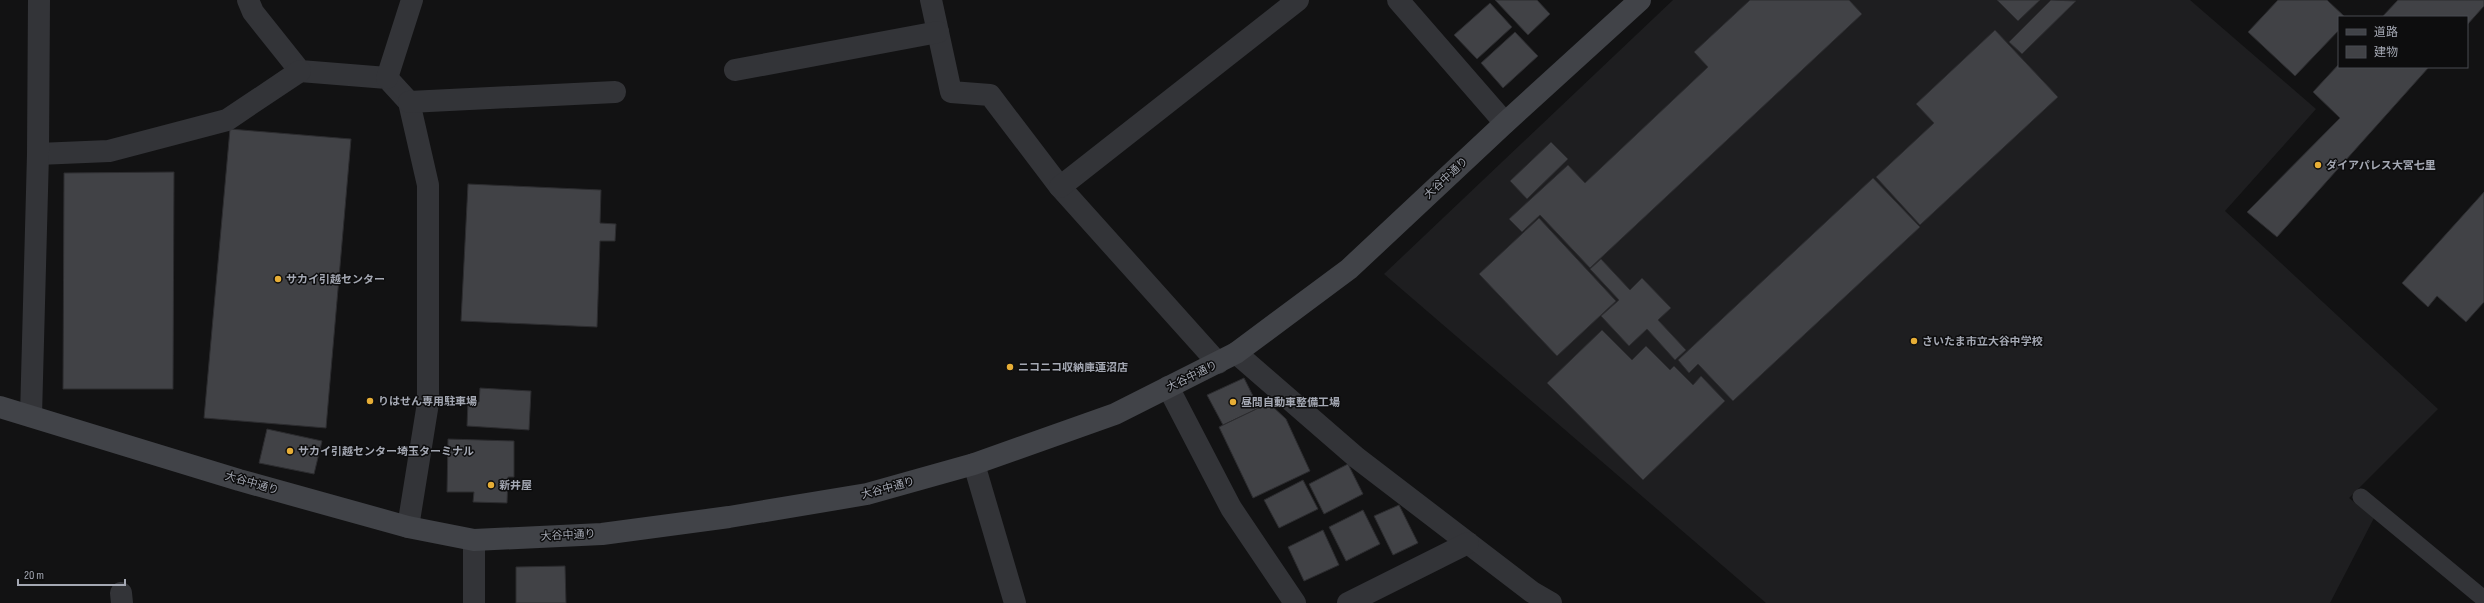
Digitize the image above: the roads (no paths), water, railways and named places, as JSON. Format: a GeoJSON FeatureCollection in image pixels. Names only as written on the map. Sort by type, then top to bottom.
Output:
{"type":"FeatureCollection","features":[{"type":"Feature","properties":{"kind":"street"},"geometry":{"type":"LineString","coordinates":[[31,416],[38,154],[39,0]]}},
{"type":"Feature","properties":{"kind":"street"},"geometry":{"type":"LineString","coordinates":[[248,0],[253,12],[300,71]]}},
{"type":"Feature","properties":{"kind":"street"},"geometry":{"type":"LineString","coordinates":[[387,78],[412,0]]}},
{"type":"Feature","properties":{"kind":"street"},"geometry":{"type":"LineString","coordinates":[[1060,187],[1298,0]]}},
{"type":"Feature","properties":{"kind":"street"},"geometry":{"type":"LineString","coordinates":[[1398,0],[1505,122]]}},
{"type":"Feature","properties":{"kind":"street","name":"大谷中通り"},"geometry":{"type":"LineString","coordinates":[[0,407],[239,480],[408,527],[474,540],[602,534],[728,517],[867,494],[974,464],[1115,414],[1227,358],[1349,269],[1505,122],[1640,0]]}},
{"type":"Feature","properties":{"kind":"street"},"geometry":{"type":"LineString","coordinates":[[935,1],[938,32],[951,92],[990,95],[1060,187],[1227,358],[1532,592],[1551,603]]}},
{"type":"Feature","properties":{"kind":"street"},"geometry":{"type":"LineString","coordinates":[[735,70],[938,32]]}},
{"type":"Feature","properties":{"kind":"street"},"geometry":{"type":"LineString","coordinates":[[38,154],[109,151],[227,120],[300,71],[387,78],[409,102],[428,185],[428,403],[408,527]]}},
{"type":"Feature","properties":{"kind":"street"},"geometry":{"type":"LineString","coordinates":[[409,102],[615,92]]}},
{"type":"Feature","properties":{"kind":"street"},"geometry":{"type":"LineString","coordinates":[[1168,387],[1231,508],[1295,603]]}},
{"type":"Feature","properties":{"kind":"street"},"geometry":{"type":"LineString","coordinates":[[974,464],[1015,603]]}},
{"type":"Feature","properties":{"kind":"street"},"geometry":{"type":"LineString","coordinates":[[474,540],[474,603]]}},
{"type":"Feature","properties":{"kind":"street"},"geometry":{"type":"LineString","coordinates":[[1348,603],[1468,543]]}},
{"type":"Feature","properties":{"kind":"lane"},"geometry":{"type":"LineString","coordinates":[[2361,497],[2484,599]]}},
{"type":"Feature","properties":{"kind":"place","name":"ダイアパレス大宮七里"},"geometry":{"type":"Point","coordinates":[2318,165]}},
{"type":"Feature","properties":{"kind":"place","name":"サカイ引越センター"},"geometry":{"type":"Point","coordinates":[278,279]}},
{"type":"Feature","properties":{"kind":"place","name":"さいたま市立大谷中学校"},"geometry":{"type":"Point","coordinates":[1914,341]}},
{"type":"Feature","properties":{"kind":"place","name":"ニコニコ収納庫蓮沼店"},"geometry":{"type":"Point","coordinates":[1010,367]}},
{"type":"Feature","properties":{"kind":"place","name":"りはせん専用駐車場"},"geometry":{"type":"Point","coordinates":[370,401]}},
{"type":"Feature","properties":{"kind":"place","name":"昼間自動車整備工場"},"geometry":{"type":"Point","coordinates":[1233,402]}},
{"type":"Feature","properties":{"kind":"place","name":"サカイ引越センター埼玉ターミナル"},"geometry":{"type":"Point","coordinates":[290,451]}},
{"type":"Feature","properties":{"kind":"place","name":"新井屋"},"geometry":{"type":"Point","coordinates":[491,485]}}]}
